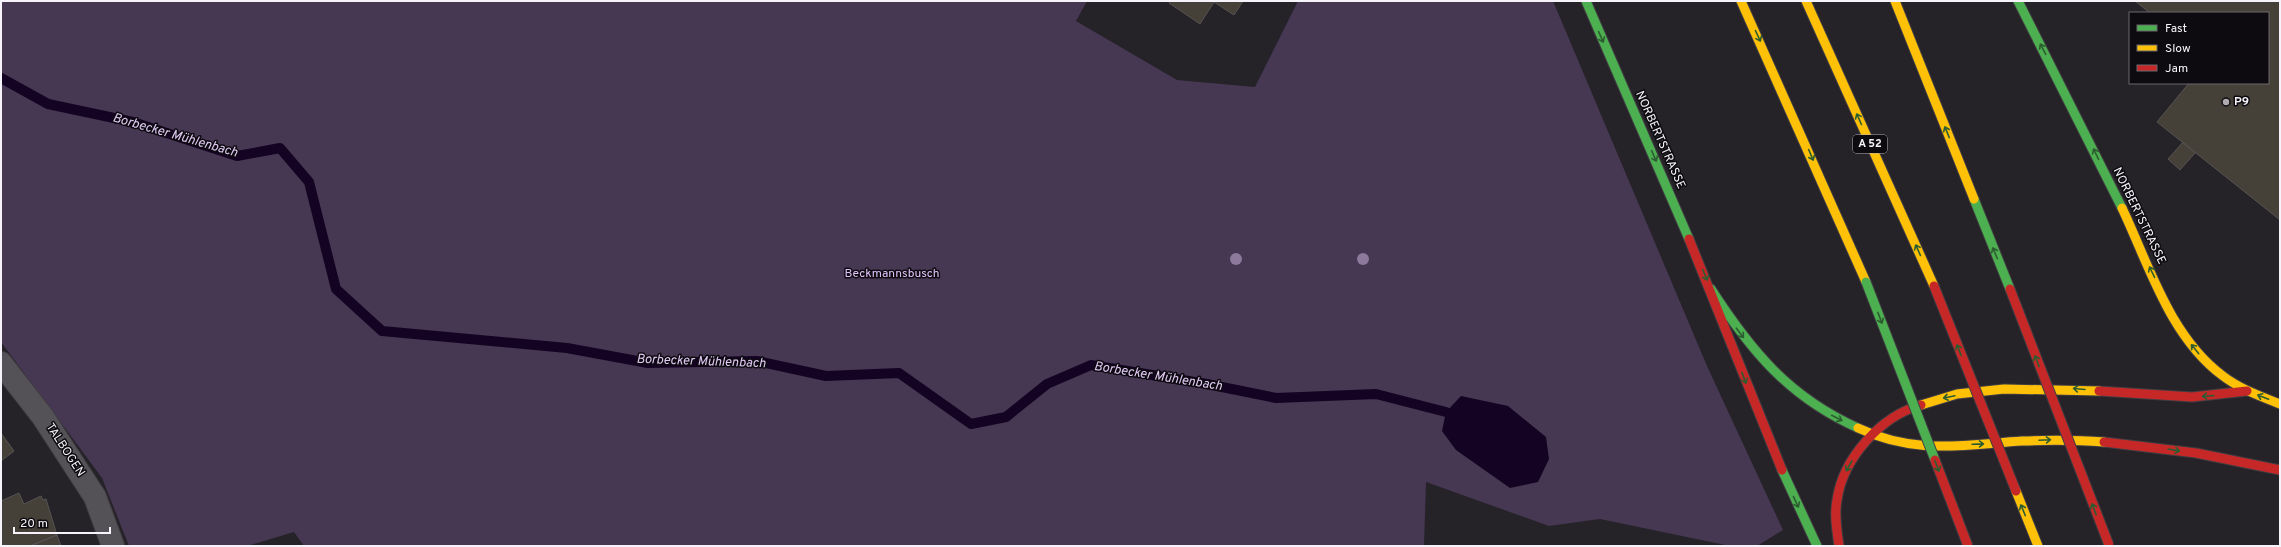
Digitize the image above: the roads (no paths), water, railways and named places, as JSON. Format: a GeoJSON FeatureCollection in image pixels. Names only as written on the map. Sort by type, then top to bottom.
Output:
{"type":"FeatureCollection","features":[{"type":"Feature","properties":{"kind":"main road","name":"NORBERTSTRASSE"},"geometry":{"type":"LineString","coordinates":[[1586,1],[1711,289]]}},
{"type":"Feature","properties":{"kind":"main road"},"geometry":{"type":"LineString","coordinates":[[1741,1],[1866,282],[1968,546]]}},
{"type":"Feature","properties":{"kind":"main road","name":"A 52"},"geometry":{"type":"LineString","coordinates":[[1806,1],[1934,286],[2038,546]]}},
{"type":"Feature","properties":{"kind":"main road"},"geometry":{"type":"LineString","coordinates":[[1895,1],[2010,289],[2109,546]]}},
{"type":"Feature","properties":{"kind":"main road","name":"NORBERTSTRASSE"},"geometry":{"type":"LineString","coordinates":[[2018,1],[2062,83],[2188,340],[2207,363],[2247,391],[2280,404]]}},
{"type":"Feature","properties":{"kind":"main road"},"geometry":{"type":"LineString","coordinates":[[1711,289],[1734,327],[1754,352],[1774,373],[1815,407],[1871,433],[1906,444],[1921,446],[2053,440],[2133,443],[2245,462],[2280,470]]}},
{"type":"Feature","properties":{"kind":"main road"},"geometry":{"type":"LineString","coordinates":[[1711,289],[1773,450],[1817,546]]}},
{"type":"Feature","properties":{"kind":"main road"},"geometry":{"type":"LineString","coordinates":[[1838,546],[1834,512],[1838,492],[1859,448],[1871,433],[1893,417],[1915,406],[1976,392],[2029,388],[2062,388],[2184,397],[2247,391]]}},
{"type":"Feature","properties":{"kind":"street","name":"TALBOGEN"},"geometry":{"type":"LineString","coordinates":[[1,363],[43,416],[95,497],[113,546]]}},
{"type":"Feature","properties":{"kind":"waterway","name":"Borbecker Mühlenbach"},"geometry":{"type":"LineString","coordinates":[[1,78],[48,104],[133,122],[237,156],[280,148],[309,182],[336,289],[382,331],[567,348],[648,363],[757,361],[826,376],[899,373],[971,424],[1006,417],[1047,384],[1091,365],[1207,384],[1276,398],[1376,394],[1446,412]]}},
{"type":"Feature","properties":{"kind":"place","name":"P9"},"geometry":{"type":"Point","coordinates":[2226,102]}},
{"type":"Feature","properties":{"kind":"park label","name":"Beckmannsbusch"},"geometry":{"type":"Point","coordinates":[892,274]}}]}
